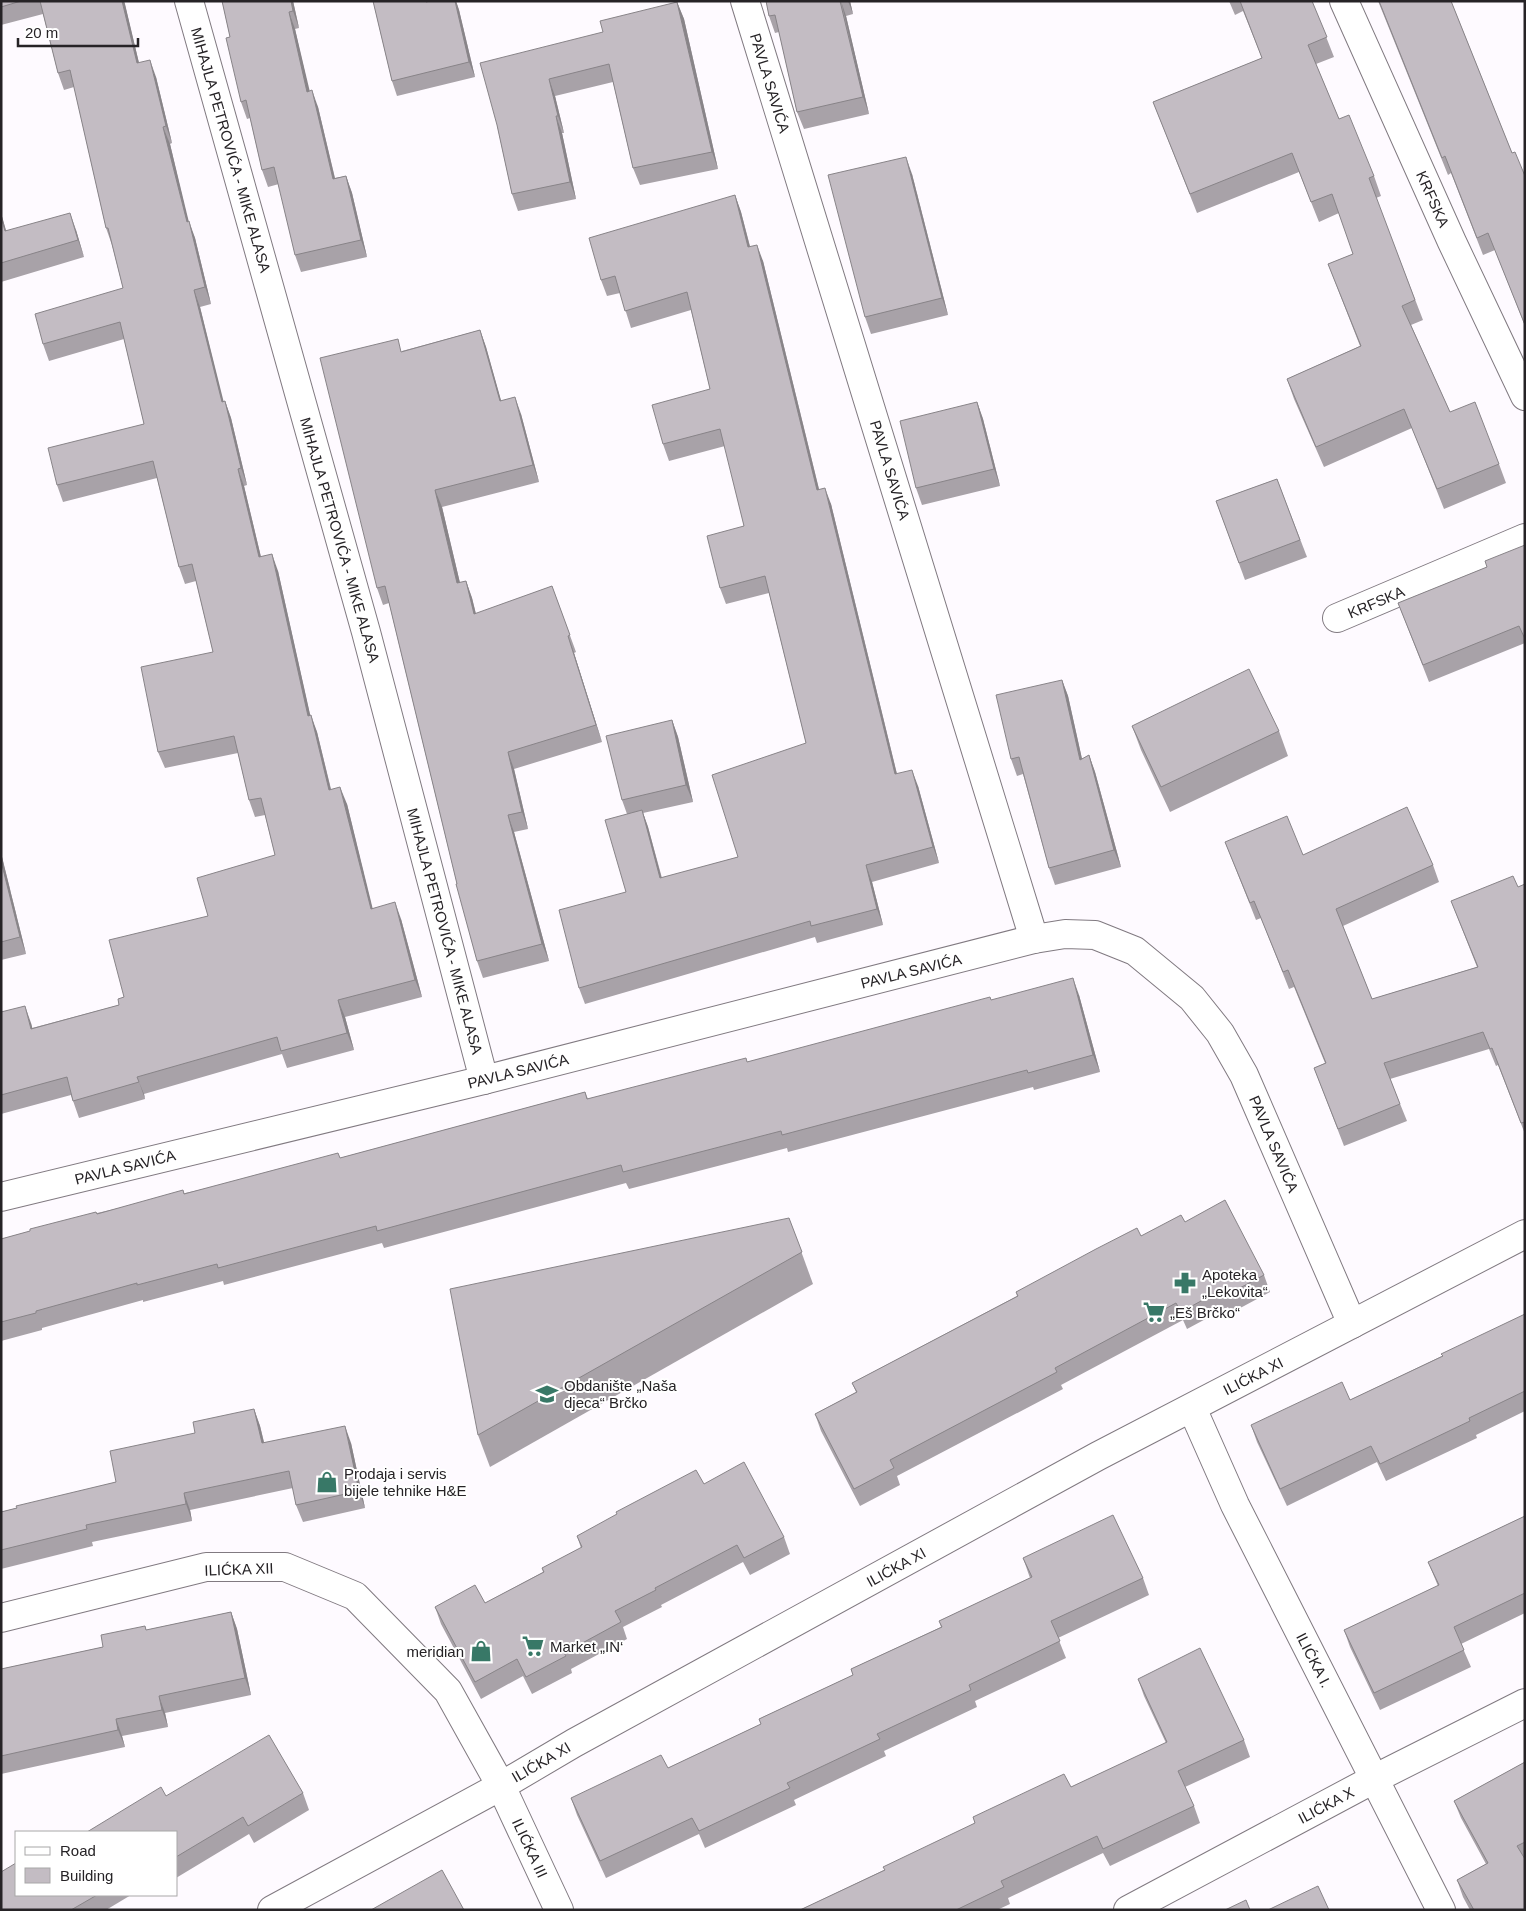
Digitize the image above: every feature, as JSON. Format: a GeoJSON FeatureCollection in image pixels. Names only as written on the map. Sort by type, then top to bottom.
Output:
{"type":"FeatureCollection","features":[{"type":"Feature","properties":{"kind":"street","name":"MIHAJLA PETROVIĆA - MIKE ALASA"},"geometry":{"type":"LineString","coordinates":[[189,1],[364,623],[484,1080]]}},
{"type":"Feature","properties":{"kind":"street","name":"PAVLA SAVIĆA"},"geometry":{"type":"LineString","coordinates":[[745,1],[1034,939]]}},
{"type":"Feature","properties":{"kind":"street","name":"KRFSKA"},"geometry":{"type":"LineString","coordinates":[[1344,1],[1452,242],[1525,396]]}},
{"type":"Feature","properties":{"kind":"street","name":"KRFSKA"},"geometry":{"type":"LineString","coordinates":[[1338,618],[1525,538]]}},
{"type":"Feature","properties":{"kind":"street","name":"PAVLA SAVIĆA"},"geometry":{"type":"LineString","coordinates":[[1,1197],[484,1080],[1034,939],[1065,934],[1095,935],[1135,951],[1192,998],[1220,1033],[1244,1075],[1352,1324]]}},
{"type":"Feature","properties":{"kind":"street","name":"ILIĆKA XI"},"geometry":{"type":"LineString","coordinates":[[272,1910],[501,1786],[574,1743],[1098,1456],[1525,1234]]}},
{"type":"Feature","properties":{"kind":"street","name":"ILIĆKA I."},"geometry":{"type":"LineString","coordinates":[[1192,1408],[1235,1505],[1441,1910]]}},
{"type":"Feature","properties":{"kind":"street","name":"ILIĆKA XII"},"geometry":{"type":"LineString","coordinates":[[1,1618],[206,1567],[285,1567],[355,1596],[448,1691],[501,1786]]}},
{"type":"Feature","properties":{"kind":"street","name":"ILIĆKA X"},"geometry":{"type":"LineString","coordinates":[[1128,1910],[1374,1779],[1525,1703]]}},
{"type":"Feature","properties":{"kind":"street","name":"ILIĆKA III"},"geometry":{"type":"LineString","coordinates":[[501,1786],[559,1910]]}},
{"type":"Feature","properties":{"kind":"building"},"geometry":{"type":"Polygon","coordinates":[[[1,1],[21,1],[1,7],[1,1]]]}},
{"type":"Feature","properties":{"kind":"building"},"geometry":{"type":"Polygon","coordinates":[[[40,1],[122,1],[137,63],[150,60],[166,126],[163,127],[205,287],[194,290],[222,402],[225,401],[241,468],[238,469],[259,557],[272,554],[308,716],[311,715],[329,790],[340,787],[371,909],[395,902],[415,980],[338,1000],[347,1033],[281,1051],[277,1037],[137,1077],[139,1082],[73,1101],[67,1077],[1,1095],[1,1012],[25,1006],[31,1029],[119,1005],[118,999],[124,997],[109,940],[208,916],[197,878],[275,855],[261,798],[249,800],[234,736],[158,752],[141,667],[213,652],[192,564],[179,567],[153,461],[57,485],[48,448],[144,424],[120,322],[43,344],[35,314],[123,288],[108,228],[106,228],[70,70],[58,73],[40,1]]]}},
{"type":"Feature","properties":{"kind":"building"},"geometry":{"type":"Polygon","coordinates":[[[222,1],[291,1],[293,11],[289,12],[307,92],[312,90],[333,179],[346,176],[361,240],[295,255],[274,167],[262,170],[246,100],[241,102],[226,38],[230,37],[222,1]]]}},
{"type":"Feature","properties":{"kind":"building"},"geometry":{"type":"Polygon","coordinates":[[[373,1],[455,1],[469,62],[392,81],[373,1]]]}},
{"type":"Feature","properties":{"kind":"building"},"geometry":{"type":"Polygon","coordinates":[[[766,1],[840,1],[863,97],[797,112],[775,15],[769,16],[766,1]]]}},
{"type":"Feature","properties":{"kind":"building"},"geometry":{"type":"Polygon","coordinates":[[[1240,1],[1312,1],[1327,37],[1308,45],[1339,119],[1349,115],[1374,176],[1369,178],[1415,300],[1402,306],[1450,412],[1475,402],[1499,464],[1437,489],[1404,409],[1316,447],[1287,379],[1361,346],[1328,264],[1353,254],[1332,194],[1311,202],[1292,153],[1190,194],[1153,102],[1262,58],[1240,1]]]}},
{"type":"Feature","properties":{"kind":"building"},"geometry":{"type":"Polygon","coordinates":[[[1379,1],[1451,1],[1512,153],[1515,152],[1525,176],[1525,325],[1488,233],[1477,238],[1445,156],[1442,158],[1379,1]]]}},
{"type":"Feature","properties":{"kind":"building"},"geometry":{"type":"Polygon","coordinates":[[[677,2],[712,152],[633,168],[609,64],[549,79],[570,182],[512,194],[497,125],[480,63],[603,32],[600,21],[677,2]]]}},
{"type":"Feature","properties":{"kind":"building"},"geometry":{"type":"Polygon","coordinates":[[[906,157],[942,298],[865,317],[828,175],[906,157]]]}},
{"type":"Feature","properties":{"kind":"building"},"geometry":{"type":"Polygon","coordinates":[[[735,195],[748,247],[757,245],[817,490],[825,488],[895,774],[912,770],[933,847],[866,865],[877,909],[811,926],[810,921],[579,988],[559,910],[626,892],[605,820],[642,810],[660,878],[738,857],[712,775],[806,743],[765,576],[720,588],[707,536],[744,526],[720,429],[663,444],[652,405],[710,389],[687,292],[625,311],[615,276],[601,280],[589,238],[735,195]]]}},
{"type":"Feature","properties":{"kind":"building"},"geometry":{"type":"Polygon","coordinates":[[[70,213],[78,240],[1,263],[1,217],[5,231],[70,213]]]}},
{"type":"Feature","properties":{"kind":"building"},"geometry":{"type":"Polygon","coordinates":[[[480,330],[500,401],[515,397],[533,465],[435,490],[457,583],[466,581],[474,614],[552,586],[570,635],[568,636],[596,725],[508,752],[522,812],[508,815],[542,944],[477,961],[456,884],[385,586],[377,588],[320,358],[398,339],[401,352],[480,330]]]}},
{"type":"Feature","properties":{"kind":"building"},"geometry":{"type":"Polygon","coordinates":[[[977,402],[994,469],[916,488],[900,421],[977,402]]]}},
{"type":"Feature","properties":{"kind":"building"},"geometry":{"type":"Polygon","coordinates":[[[1277,479],[1300,540],[1239,563],[1216,501],[1277,479]]]}},
{"type":"Feature","properties":{"kind":"building"},"geometry":{"type":"Polygon","coordinates":[[[1525,545],[1525,639],[1519,626],[1423,665],[1398,603],[1487,567],[1485,561],[1525,545]]]}},
{"type":"Feature","properties":{"kind":"building"},"geometry":{"type":"Polygon","coordinates":[[[1249,669],[1279,731],[1161,787],[1132,726],[1249,669]]]}},
{"type":"Feature","properties":{"kind":"building"},"geometry":{"type":"Polygon","coordinates":[[[1062,680],[1080,760],[1089,755],[1114,850],[1049,868],[1019,757],[1011,759],[996,695],[1062,680]]]}},
{"type":"Feature","properties":{"kind":"building"},"geometry":{"type":"Polygon","coordinates":[[[672,720],[686,785],[622,800],[606,736],[672,720]]]}},
{"type":"Feature","properties":{"kind":"building"},"geometry":{"type":"Polygon","coordinates":[[[1407,807],[1433,865],[1336,909],[1372,999],[1478,967],[1451,901],[1513,876],[1518,887],[1525,884],[1525,1122],[1521,1123],[1492,1048],[1490,1049],[1483,1032],[1384,1063],[1400,1104],[1338,1129],[1314,1068],[1326,1063],[1288,970],[1283,972],[1254,901],[1250,903],[1225,842],[1287,816],[1303,855],[1407,807]]]}},
{"type":"Feature","properties":{"kind":"building"},"geometry":{"type":"Polygon","coordinates":[[[1,861],[20,937],[1,942],[1,861]]]}},
{"type":"Feature","properties":{"kind":"building"},"geometry":{"type":"Polygon","coordinates":[[[1073,978],[1093,1055],[1028,1073],[1027,1070],[782,1135],[781,1131],[623,1172],[621,1165],[377,1231],[376,1226],[218,1268],[217,1264],[137,1285],[137,1283],[1,1322],[1,1239],[30,1231],[30,1229],[96,1212],[97,1214],[183,1190],[184,1194],[338,1153],[340,1158],[585,1092],[587,1099],[746,1058],[747,1062],[990,997],[991,1000],[1073,978]]]}},
{"type":"Feature","properties":{"kind":"building"},"geometry":{"type":"Polygon","coordinates":[[[1225,1200],[1264,1275],[1225,1296],[1221,1290],[1181,1312],[1176,1303],[1055,1368],[1057,1372],[890,1460],[894,1468],[854,1489],[815,1414],[857,1392],[852,1383],[1018,1296],[1016,1292],[1137,1228],[1141,1236],[1181,1215],[1185,1222],[1225,1200]]]}},
{"type":"Feature","properties":{"kind":"building","name":"Obdanište „Naša djeca“ Brčko"},"geometry":{"type":"Polygon","coordinates":[[[789,1218],[802,1252],[478,1435],[450,1289],[789,1218]]]}},
{"type":"Feature","properties":{"kind":"building"},"geometry":{"type":"Polygon","coordinates":[[[1525,1314],[1525,1391],[1469,1418],[1470,1421],[1380,1464],[1371,1446],[1280,1489],[1251,1425],[1342,1382],[1350,1400],[1443,1356],[1441,1354],[1525,1314]]]}},
{"type":"Feature","properties":{"kind":"building"},"geometry":{"type":"Polygon","coordinates":[[[254,1409],[262,1443],[345,1426],[359,1491],[296,1505],[289,1471],[184,1493],[186,1504],[86,1525],[87,1529],[1,1550],[1,1512],[17,1508],[16,1506],[116,1482],[110,1451],[195,1433],[193,1422],[254,1409]]]}},
{"type":"Feature","properties":{"kind":"building"},"geometry":{"type":"Polygon","coordinates":[[[744,1462],[784,1537],[744,1558],[737,1545],[655,1588],[656,1590],[615,1611],[621,1622],[564,1653],[566,1656],[526,1677],[517,1659],[475,1682],[435,1607],[475,1585],[485,1603],[544,1572],[542,1568],[582,1547],[577,1536],[617,1514],[616,1512],[696,1470],[704,1484],[744,1462]]]}},
{"type":"Feature","properties":{"kind":"building"},"geometry":{"type":"Polygon","coordinates":[[[1113,1515],[1143,1578],[1051,1621],[1060,1641],[969,1685],[971,1690],[877,1734],[880,1739],[787,1783],[790,1788],[699,1831],[692,1818],[600,1861],[571,1798],[661,1755],[668,1768],[761,1724],[759,1719],[853,1675],[851,1669],[942,1627],[939,1621],[1032,1577],[1023,1558],[1113,1515]]]}},
{"type":"Feature","properties":{"kind":"building"},"geometry":{"type":"Polygon","coordinates":[[[1525,1516],[1525,1593],[1454,1627],[1464,1650],[1374,1693],[1344,1630],[1439,1585],[1428,1562],[1525,1516]]]}},
{"type":"Feature","properties":{"kind":"building"},"geometry":{"type":"Polygon","coordinates":[[[231,1612],[245,1678],[159,1696],[162,1710],[116,1719],[118,1730],[1,1756],[1,1669],[103,1647],[101,1635],[145,1626],[146,1630],[231,1612]]]}},
{"type":"Feature","properties":{"kind":"building"},"geometry":{"type":"Polygon","coordinates":[[[1200,1648],[1244,1740],[1178,1771],[1194,1806],[1103,1849],[1097,1836],[1001,1881],[1004,1887],[956,1910],[800,1910],[885,1870],[883,1867],[975,1823],[973,1817],[1064,1774],[1071,1787],[1167,1742],[1138,1679],[1200,1648]]]}},
{"type":"Feature","properties":{"kind":"building"},"geometry":{"type":"Polygon","coordinates":[[[269,1735],[303,1793],[248,1826],[243,1817],[178,1856],[178,1831],[89,1831],[161,1787],[166,1796],[269,1735]]]}},
{"type":"Feature","properties":{"kind":"building"},"geometry":{"type":"Polygon","coordinates":[[[1525,1762],[1525,1842],[1517,1846],[1525,1859],[1525,1910],[1474,1910],[1457,1880],[1488,1863],[1454,1801],[1525,1762]]]}},
{"type":"Feature","properties":{"kind":"building"},"geometry":{"type":"Polygon","coordinates":[[[15,1864],[15,1896],[95,1896],[71,1910],[1,1910],[1,1872],[15,1864]]]}},
{"type":"Feature","properties":{"kind":"building"},"geometry":{"type":"Polygon","coordinates":[[[442,1870],[464,1910],[371,1910],[442,1870]]]}},
{"type":"Feature","properties":{"kind":"building"},"geometry":{"type":"Polygon","coordinates":[[[1318,1886],[1329,1910],[1268,1910],[1318,1886]]]}},
{"type":"Feature","properties":{"kind":"building"},"geometry":{"type":"Polygon","coordinates":[[[1246,1900],[1250,1910],[1225,1910],[1246,1900]]]}},
{"type":"Feature","properties":{"kind":"place","name":"Apoteka „Lekovita“"},"geometry":{"type":"Point","coordinates":[1185,1283]}},
{"type":"Feature","properties":{"kind":"place","name":"„Eš Brčko“"},"geometry":{"type":"Point","coordinates":[1154,1312]}},
{"type":"Feature","properties":{"kind":"place","name":"Obdanište „Naša djeca“ Brčko"},"geometry":{"type":"Point","coordinates":[547,1394]}},
{"type":"Feature","properties":{"kind":"place","name":"Prodaja i servis bijele tehnike H&E"},"geometry":{"type":"Point","coordinates":[327,1482]}},
{"type":"Feature","properties":{"kind":"place","name":"Market „IN‘"},"geometry":{"type":"Point","coordinates":[533,1646]}},
{"type":"Feature","properties":{"kind":"place","name":"meridian"},"geometry":{"type":"Point","coordinates":[481,1651]}}]}
